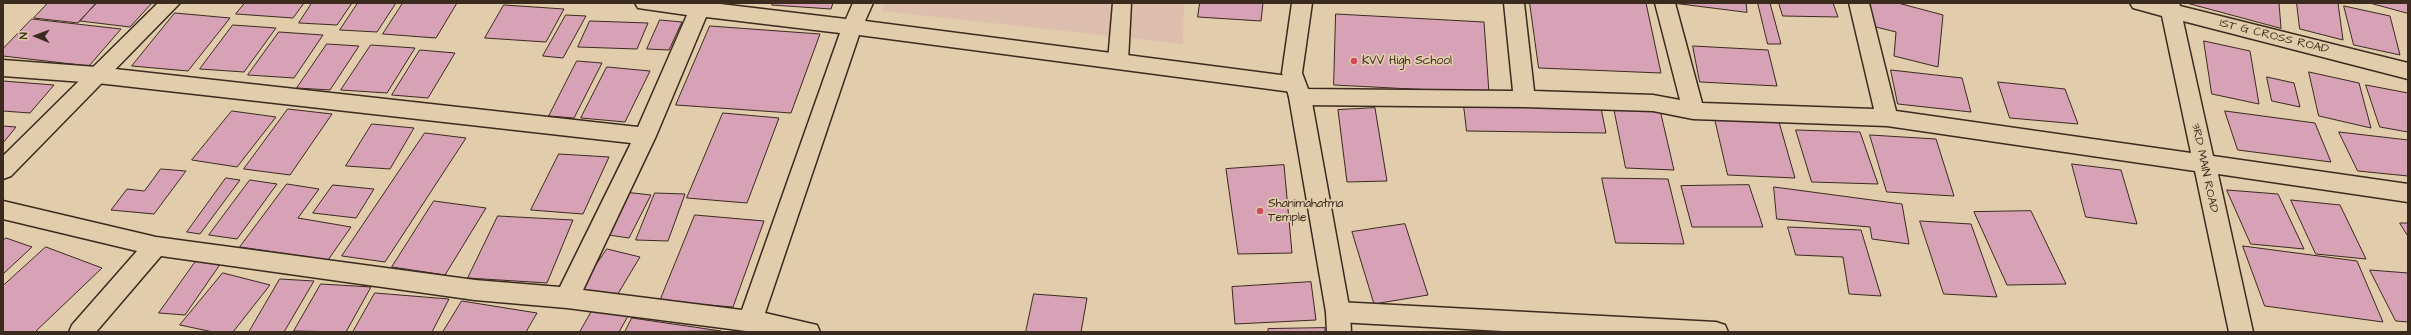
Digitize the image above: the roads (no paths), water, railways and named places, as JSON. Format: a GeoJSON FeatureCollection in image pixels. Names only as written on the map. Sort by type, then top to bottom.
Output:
{"type":"FeatureCollection","features":[{"type":"Feature","properties":{"kind":"street"},"geometry":{"type":"LineString","coordinates":[[3,170],[170,3]]}},
{"type":"Feature","properties":{"kind":"street"},"geometry":{"type":"LineString","coordinates":[[645,3],[701,6],[1118,61],[1298,91],[1653,104],[1693,111],[1887,118],[2408,193]]}},
{"type":"Feature","properties":{"kind":"street"},"geometry":{"type":"LineString","coordinates":[[750,321],[852,27],[862,3]]}},
{"type":"Feature","properties":{"kind":"street"},"geometry":{"type":"LineString","coordinates":[[1302,3],[1292,72],[1298,91],[1338,322],[1716,332]]}},
{"type":"Feature","properties":{"kind":"street"},"geometry":{"type":"LineString","coordinates":[[1514,3],[1524,99]]}},
{"type":"Feature","properties":{"kind":"street"},"geometry":{"type":"LineString","coordinates":[[1665,3],[1693,111]]}},
{"type":"Feature","properties":{"kind":"street"},"geometry":{"type":"LineString","coordinates":[[1859,3],[1887,118]]}},
{"type":"Feature","properties":{"kind":"street","name":"1ST G CROSS ROAD"},"geometry":{"type":"LineString","coordinates":[[2140,3],[2169,6],[2408,71]]}},
{"type":"Feature","properties":{"kind":"street"},"geometry":{"type":"LineString","coordinates":[[567,298],[645,136],[701,6]]}},
{"type":"Feature","properties":{"kind":"street","name":"3RD MAIN ROAD"},"geometry":{"type":"LineString","coordinates":[[2169,6],[2241,332]]}},
{"type":"Feature","properties":{"kind":"street"},"geometry":{"type":"LineString","coordinates":[[3,68],[97,76],[645,136]]}},
{"type":"Feature","properties":{"kind":"street"},"geometry":{"type":"LineString","coordinates":[[3,210],[156,246],[474,290],[567,298],[750,321],[808,332]]}},
{"type":"Feature","properties":{"kind":"street"},"geometry":{"type":"LineString","coordinates":[[81,332],[156,246]]}},
{"type":"Feature","properties":{"kind":"lane"},"geometry":{"type":"LineString","coordinates":[[1118,61],[1122,3]]}},
{"type":"Feature","properties":{"kind":"place","name":"KVV High School"},"geometry":{"type":"Point","coordinates":[1354,61]}},
{"type":"Feature","properties":{"kind":"place","name":"Shanimahatma Temple"},"geometry":{"type":"Point","coordinates":[1260,211]}}]}
